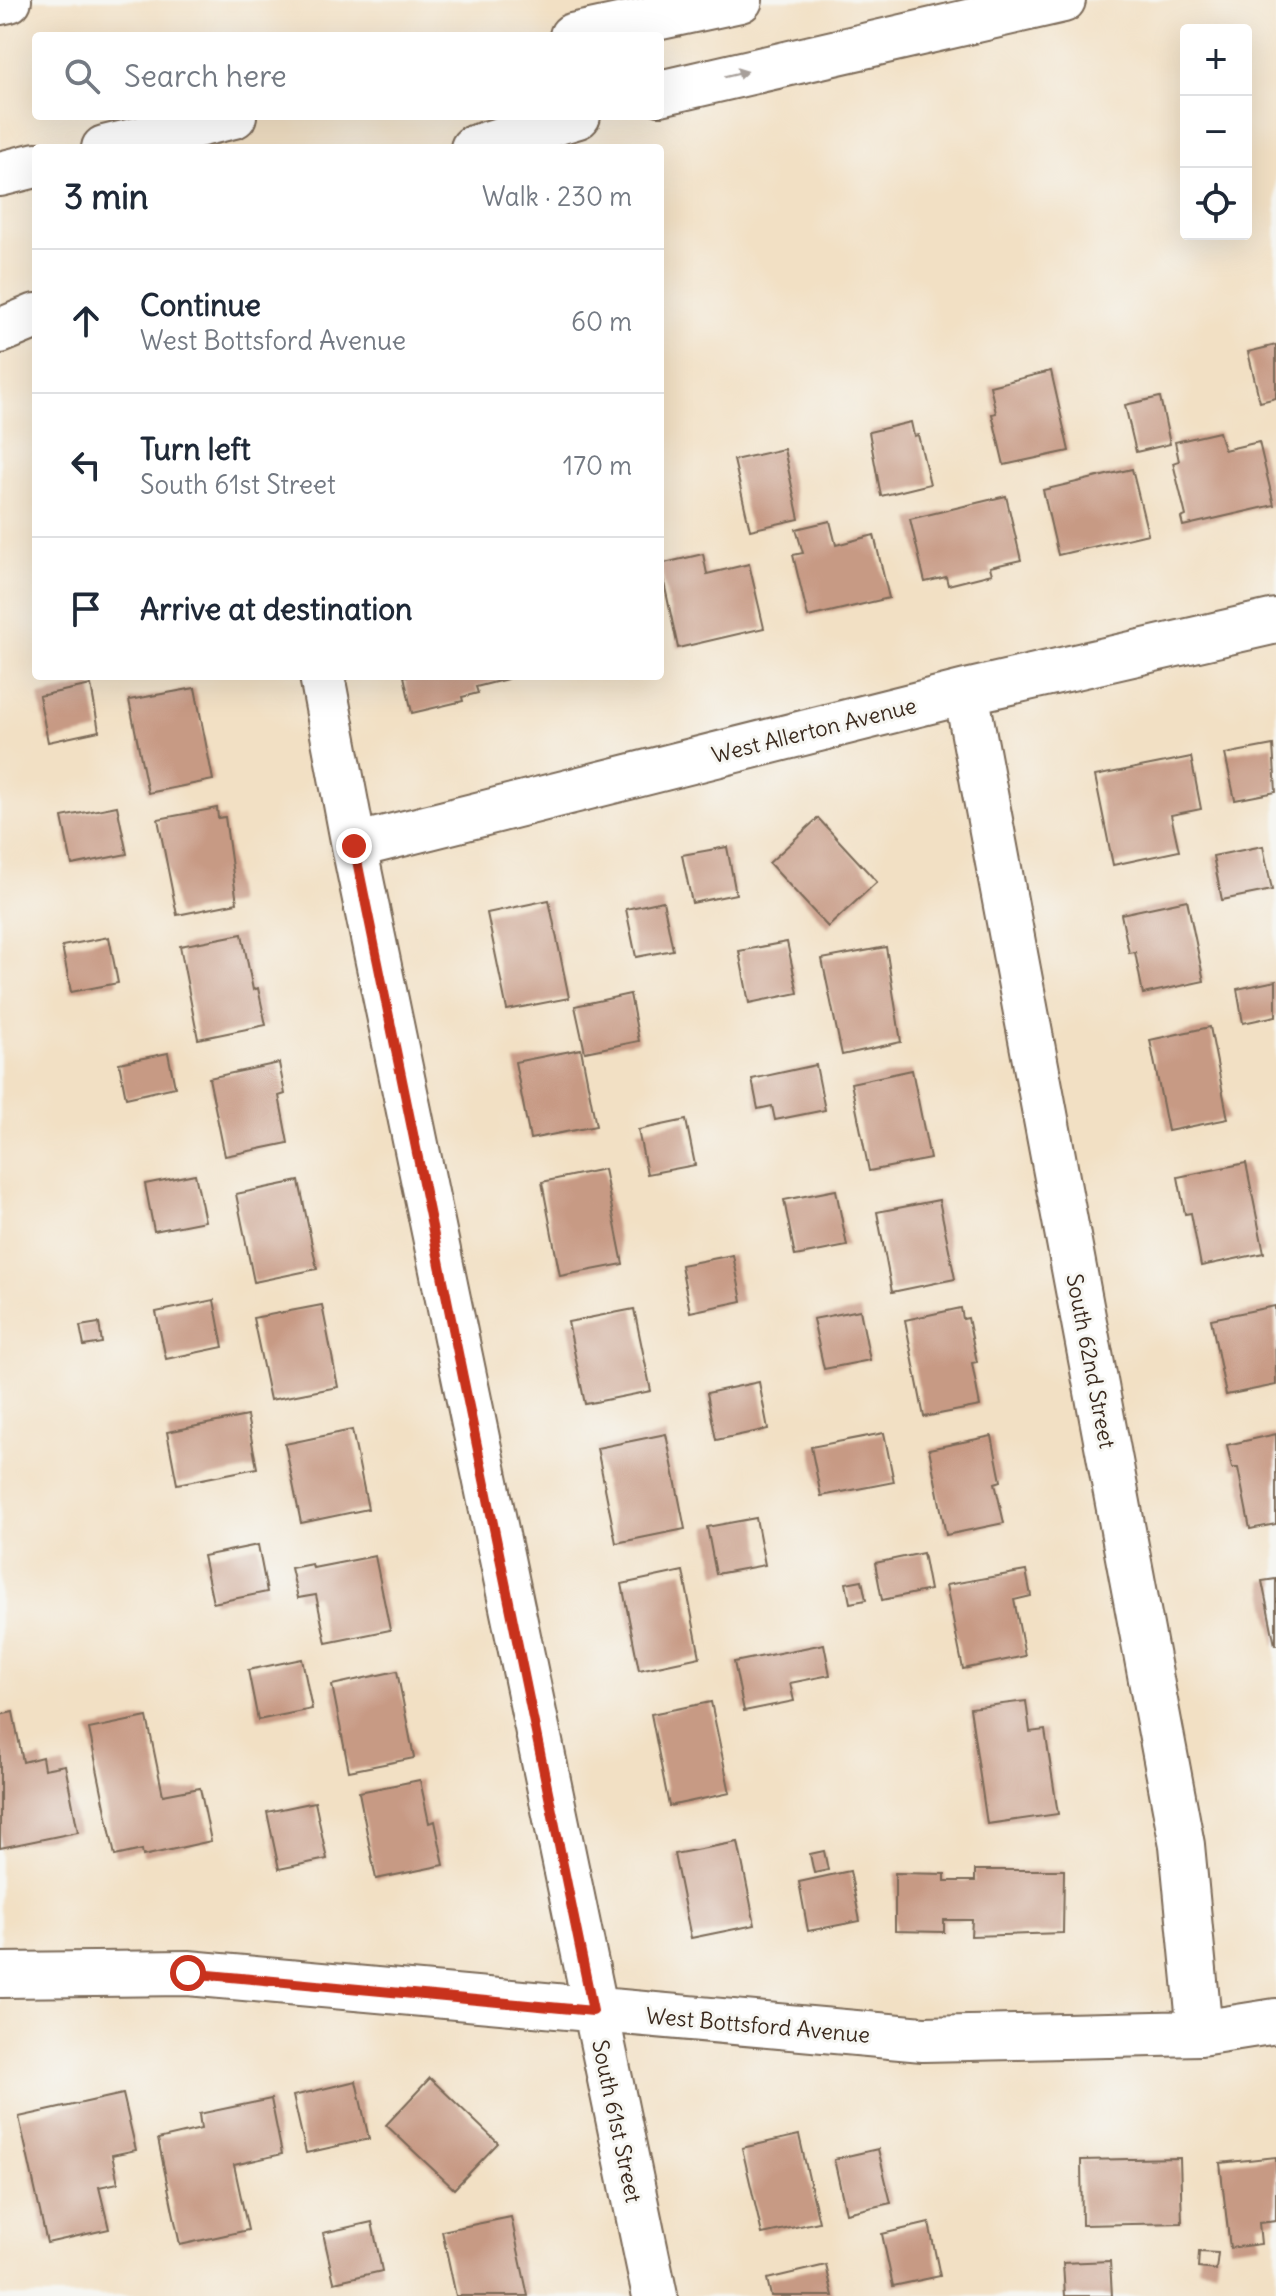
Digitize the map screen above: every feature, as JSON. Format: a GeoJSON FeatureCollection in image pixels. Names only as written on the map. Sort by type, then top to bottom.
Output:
{"type":"FeatureCollection","features":[{"type":"Feature","properties":{"kind":"main road"},"geometry":{"type":"LineString","coordinates":[[0,2],[9,0]]}},
{"type":"Feature","properties":{"kind":"main road"},"geometry":{"type":"LineString","coordinates":[[591,32],[740,0]]}},
{"type":"Feature","properties":{"kind":"main road"},"geometry":{"type":"LineString","coordinates":[[664,92],[1063,0]]}},
{"type":"Feature","properties":{"kind":"main road"},"geometry":{"type":"LineString","coordinates":[[120,144],[218,120]]}},
{"type":"Feature","properties":{"kind":"main road"},"geometry":{"type":"LineString","coordinates":[[486,144],[565,120]]}},
{"type":"Feature","properties":{"kind":"main road"},"geometry":{"type":"LineString","coordinates":[[0,174],[32,166]]}},
{"type":"Feature","properties":{"kind":"main road"},"geometry":{"type":"LineString","coordinates":[[0,331],[32,318]]}},
{"type":"Feature","properties":{"kind":"main road","name":"West Allerton Avenue"},"geometry":{"type":"LineString","coordinates":[[354,846],[966,692],[1276,621]]}},
{"type":"Feature","properties":{"kind":"main road","name":"South 61st Street"},"geometry":{"type":"LineString","coordinates":[[323,680],[354,846],[593,2011],[655,2296]]}},
{"type":"Feature","properties":{"kind":"main road","name":"South 62nd Street"},"geometry":{"type":"LineString","coordinates":[[966,692],[1182,1845],[1200,2033]]}},
{"type":"Feature","properties":{"kind":"main road","name":"West Bottsford Avenue"},"geometry":{"type":"LineString","coordinates":[[0,1975],[188,1973],[923,2039],[1200,2033],[1276,2021]]}},
{"type":"Feature","properties":{"kind":"building"},"geometry":{"type":"Polygon","coordinates":[[[1276,345],[1276,398],[1260,402],[1248,352],[1276,345]]]}},
{"type":"Feature","properties":{"kind":"building"},"geometry":{"type":"Polygon","coordinates":[[[1051,371],[1069,451],[1004,465],[992,414],[996,413],[990,386],[1051,371]]]}},
{"type":"Feature","properties":{"kind":"building"},"geometry":{"type":"Polygon","coordinates":[[[1160,397],[1170,444],[1136,452],[1125,405],[1160,397]]]}},
{"type":"Feature","properties":{"kind":"building"},"geometry":{"type":"Polygon","coordinates":[[[911,422],[914,436],[918,435],[930,484],[881,496],[869,432],[911,422]]]}},
{"type":"Feature","properties":{"kind":"building"},"geometry":{"type":"Polygon","coordinates":[[[1219,432],[1224,450],[1259,442],[1274,505],[1183,526],[1181,518],[1186,516],[1173,463],[1179,461],[1175,442],[1219,432]]]}},
{"type":"Feature","properties":{"kind":"building"},"geometry":{"type":"Polygon","coordinates":[[[784,449],[799,519],[750,530],[734,460],[784,449]]]}},
{"type":"Feature","properties":{"kind":"building"},"geometry":{"type":"Polygon","coordinates":[[[1132,469],[1148,534],[1058,555],[1043,490],[1132,469]]]}},
{"type":"Feature","properties":{"kind":"building"},"geometry":{"type":"Polygon","coordinates":[[[1006,496],[1021,560],[990,567],[992,574],[948,585],[946,577],[925,582],[910,519],[1006,496]]]}},
{"type":"Feature","properties":{"kind":"building"},"geometry":{"type":"Polygon","coordinates":[[[830,521],[836,545],[874,535],[889,598],[808,617],[793,555],[803,553],[796,529],[830,521]]]}},
{"type":"Feature","properties":{"kind":"building"},"geometry":{"type":"Polygon","coordinates":[[[703,554],[707,574],[749,564],[764,628],[678,648],[664,583],[664,563],[703,554]]]}},
{"type":"Feature","properties":{"kind":"building"},"geometry":{"type":"Polygon","coordinates":[[[405,680],[503,680],[476,687],[478,693],[462,697],[463,701],[412,713],[405,680]]]}},
{"type":"Feature","properties":{"kind":"building"},"geometry":{"type":"Polygon","coordinates":[[[91,685],[99,731],[48,742],[39,696],[91,685]]]}},
{"type":"Feature","properties":{"kind":"building"},"geometry":{"type":"Polygon","coordinates":[[[195,688],[213,780],[148,793],[129,700],[195,688]]]}},
{"type":"Feature","properties":{"kind":"building"},"geometry":{"type":"Polygon","coordinates":[[[1273,745],[1276,792],[1235,800],[1225,754],[1273,745]]]}},
{"type":"Feature","properties":{"kind":"building"},"geometry":{"type":"Polygon","coordinates":[[[1191,757],[1201,809],[1171,815],[1179,851],[1113,865],[1095,776],[1191,757]]]}},
{"type":"Feature","properties":{"kind":"building"},"geometry":{"type":"Polygon","coordinates":[[[117,806],[127,854],[72,865],[62,817],[117,806]]]}},
{"type":"Feature","properties":{"kind":"building"},"geometry":{"type":"Polygon","coordinates":[[[217,808],[218,818],[225,817],[237,903],[177,915],[158,819],[217,808]]]}},
{"type":"Feature","properties":{"kind":"building"},"geometry":{"type":"Polygon","coordinates":[[[818,818],[877,882],[828,927],[769,863],[818,818]]]}},
{"type":"Feature","properties":{"kind":"building"},"geometry":{"type":"Polygon","coordinates":[[[1263,846],[1272,890],[1222,900],[1213,856],[1263,846]]]}},
{"type":"Feature","properties":{"kind":"building"},"geometry":{"type":"Polygon","coordinates":[[[727,847],[736,894],[692,903],[682,855],[727,847]]]}},
{"type":"Feature","properties":{"kind":"building"},"geometry":{"type":"Polygon","coordinates":[[[549,900],[569,998],[507,1010],[487,913],[549,900]]]}},
{"type":"Feature","properties":{"kind":"building"},"geometry":{"type":"Polygon","coordinates":[[[1187,900],[1204,981],[1143,994],[1135,952],[1129,953],[1121,914],[1187,900]]]}},
{"type":"Feature","properties":{"kind":"building"},"geometry":{"type":"Polygon","coordinates":[[[663,901],[673,950],[636,957],[626,909],[663,901]]]}},
{"type":"Feature","properties":{"kind":"building"},"geometry":{"type":"Polygon","coordinates":[[[242,934],[253,990],[258,988],[266,1025],[198,1039],[180,946],[242,934]]]}},
{"type":"Feature","properties":{"kind":"building"},"geometry":{"type":"Polygon","coordinates":[[[109,937],[118,983],[71,992],[62,946],[109,937]]]}},
{"type":"Feature","properties":{"kind":"building"},"geometry":{"type":"Polygon","coordinates":[[[787,942],[798,993],[749,1003],[739,951],[787,942]]]}},
{"type":"Feature","properties":{"kind":"building"},"geometry":{"type":"Polygon","coordinates":[[[886,947],[901,1042],[842,1055],[822,959],[886,947]]]}},
{"type":"Feature","properties":{"kind":"building"},"geometry":{"type":"Polygon","coordinates":[[[1276,981],[1276,1016],[1243,1023],[1237,989],[1276,981]]]}},
{"type":"Feature","properties":{"kind":"building"},"geometry":{"type":"Polygon","coordinates":[[[630,994],[639,1041],[585,1052],[575,1006],[630,994]]]}},
{"type":"Feature","properties":{"kind":"building"},"geometry":{"type":"Polygon","coordinates":[[[1210,1027],[1228,1119],[1168,1131],[1150,1040],[1210,1027]]]}},
{"type":"Feature","properties":{"kind":"building"},"geometry":{"type":"Polygon","coordinates":[[[581,1049],[596,1126],[530,1139],[515,1062],[581,1049]]]}},
{"type":"Feature","properties":{"kind":"building"},"geometry":{"type":"Polygon","coordinates":[[[168,1053],[175,1087],[126,1098],[119,1063],[168,1053]]]}},
{"type":"Feature","properties":{"kind":"building"},"geometry":{"type":"Polygon","coordinates":[[[279,1063],[285,1094],[279,1096],[288,1143],[225,1156],[209,1078],[279,1063]]]}},
{"type":"Feature","properties":{"kind":"building"},"geometry":{"type":"Polygon","coordinates":[[[816,1065],[825,1110],[775,1120],[772,1106],[758,1109],[752,1079],[816,1065]]]}},
{"type":"Feature","properties":{"kind":"building"},"geometry":{"type":"Polygon","coordinates":[[[912,1070],[930,1159],[869,1171],[851,1083],[912,1070]]]}},
{"type":"Feature","properties":{"kind":"building"},"geometry":{"type":"Polygon","coordinates":[[[686,1120],[695,1165],[647,1174],[638,1130],[686,1120]]]}},
{"type":"Feature","properties":{"kind":"building"},"geometry":{"type":"Polygon","coordinates":[[[1246,1163],[1264,1253],[1201,1266],[1191,1213],[1185,1214],[1178,1177],[1246,1163]]]}},
{"type":"Feature","properties":{"kind":"building"},"geometry":{"type":"Polygon","coordinates":[[[604,1169],[623,1264],[560,1276],[542,1182],[604,1169]]]}},
{"type":"Feature","properties":{"kind":"building"},"geometry":{"type":"Polygon","coordinates":[[[195,1174],[205,1221],[154,1231],[145,1184],[195,1174]]]}},
{"type":"Feature","properties":{"kind":"building"},"geometry":{"type":"Polygon","coordinates":[[[299,1181],[317,1269],[254,1282],[236,1194],[299,1181]]]}},
{"type":"Feature","properties":{"kind":"building"},"geometry":{"type":"Polygon","coordinates":[[[836,1190],[847,1246],[795,1256],[784,1200],[836,1190]]]}},
{"type":"Feature","properties":{"kind":"building"},"geometry":{"type":"Polygon","coordinates":[[[939,1200],[955,1279],[892,1292],[877,1212],[939,1200]]]}},
{"type":"Feature","properties":{"kind":"building"},"geometry":{"type":"Polygon","coordinates":[[[733,1255],[742,1301],[690,1312],[681,1265],[733,1255]]]}},
{"type":"Feature","properties":{"kind":"building"},"geometry":{"type":"Polygon","coordinates":[[[214,1300],[223,1347],[166,1359],[156,1312],[214,1300]]]}},
{"type":"Feature","properties":{"kind":"building"},"geometry":{"type":"Polygon","coordinates":[[[322,1305],[338,1387],[270,1400],[253,1318],[322,1305]]]}},
{"type":"Feature","properties":{"kind":"building"},"geometry":{"type":"Polygon","coordinates":[[[1275,1306],[1276,1385],[1226,1395],[1211,1319],[1275,1306]]]}},
{"type":"Feature","properties":{"kind":"building"},"geometry":{"type":"Polygon","coordinates":[[[961,1308],[963,1319],[968,1318],[977,1362],[972,1363],[980,1406],[924,1417],[905,1320],[961,1308]]]}},
{"type":"Feature","properties":{"kind":"building"},"geometry":{"type":"Polygon","coordinates":[[[634,1309],[651,1391],[585,1404],[568,1322],[634,1309]]]}},
{"type":"Feature","properties":{"kind":"building"},"geometry":{"type":"Polygon","coordinates":[[[860,1310],[870,1360],[824,1369],[813,1319],[860,1310]]]}},
{"type":"Feature","properties":{"kind":"building"},"geometry":{"type":"Polygon","coordinates":[[[99,1323],[102,1343],[84,1346],[80,1326],[99,1323]]]}},
{"type":"Feature","properties":{"kind":"building"},"geometry":{"type":"Polygon","coordinates":[[[759,1382],[768,1429],[716,1440],[707,1393],[759,1382]]]}},
{"type":"Feature","properties":{"kind":"building"},"geometry":{"type":"Polygon","coordinates":[[[247,1416],[257,1468],[177,1484],[167,1432],[247,1416]]]}},
{"type":"Feature","properties":{"kind":"building"},"geometry":{"type":"Polygon","coordinates":[[[352,1430],[368,1509],[301,1523],[285,1444],[352,1430]]]}},
{"type":"Feature","properties":{"kind":"building"},"geometry":{"type":"Polygon","coordinates":[[[884,1433],[894,1482],[821,1496],[811,1447],[884,1433]]]}},
{"type":"Feature","properties":{"kind":"building"},"geometry":{"type":"Polygon","coordinates":[[[666,1434],[685,1529],[616,1543],[597,1448],[666,1434]]]}},
{"type":"Feature","properties":{"kind":"building"},"geometry":{"type":"Polygon","coordinates":[[[1276,1434],[1276,1524],[1250,1529],[1238,1468],[1232,1468],[1227,1445],[1276,1434]]]}},
{"type":"Feature","properties":{"kind":"building"},"geometry":{"type":"Polygon","coordinates":[[[992,1436],[1001,1481],[995,1483],[1004,1523],[946,1535],[929,1449],[992,1436]]]}},
{"type":"Feature","properties":{"kind":"building"},"geometry":{"type":"Polygon","coordinates":[[[756,1518],[765,1565],[716,1574],[707,1527],[756,1518]]]}},
{"type":"Feature","properties":{"kind":"building"},"geometry":{"type":"Polygon","coordinates":[[[258,1545],[267,1592],[213,1603],[203,1556],[258,1545]]]}},
{"type":"Feature","properties":{"kind":"building"},"geometry":{"type":"Polygon","coordinates":[[[923,1553],[930,1590],[882,1600],[875,1563],[923,1553]]]}},
{"type":"Feature","properties":{"kind":"building"},"geometry":{"type":"Polygon","coordinates":[[[375,1556],[390,1630],[326,1643],[316,1595],[298,1598],[291,1568],[312,1564],[313,1568],[375,1556]]]}},
{"type":"Feature","properties":{"kind":"building"},"geometry":{"type":"Polygon","coordinates":[[[683,1571],[700,1657],[639,1670],[622,1584],[683,1571]]]}},
{"type":"Feature","properties":{"kind":"building"},"geometry":{"type":"Polygon","coordinates":[[[1026,1571],[1031,1596],[1014,1600],[1025,1656],[963,1669],[946,1585],[1026,1571]]]}},
{"type":"Feature","properties":{"kind":"building"},"geometry":{"type":"Polygon","coordinates":[[[1276,1579],[1276,1645],[1275,1645],[1262,1581],[1276,1579]]]}},
{"type":"Feature","properties":{"kind":"building"},"geometry":{"type":"Polygon","coordinates":[[[862,1580],[866,1600],[850,1603],[846,1583],[862,1580]]]}},
{"type":"Feature","properties":{"kind":"building"},"geometry":{"type":"Polygon","coordinates":[[[824,1644],[830,1675],[790,1683],[794,1701],[744,1711],[734,1662],[824,1644]]]}},
{"type":"Feature","properties":{"kind":"building"},"geometry":{"type":"Polygon","coordinates":[[[302,1659],[312,1709],[258,1720],[248,1670],[302,1659]]]}},
{"type":"Feature","properties":{"kind":"building"},"geometry":{"type":"Polygon","coordinates":[[[397,1671],[414,1758],[349,1771],[332,1685],[397,1671]]]}},
{"type":"Feature","properties":{"kind":"building"},"geometry":{"type":"Polygon","coordinates":[[[1026,1701],[1030,1732],[1045,1730],[1058,1814],[987,1824],[970,1708],[1026,1701]]]}},
{"type":"Feature","properties":{"kind":"building"},"geometry":{"type":"Polygon","coordinates":[[[711,1702],[730,1793],[669,1806],[651,1714],[711,1702]]]}},
{"type":"Feature","properties":{"kind":"building"},"geometry":{"type":"Polygon","coordinates":[[[13,1712],[23,1762],[42,1757],[44,1769],[65,1765],[78,1832],[0,1848],[0,1715],[13,1712]]]}},
{"type":"Feature","properties":{"kind":"building"},"geometry":{"type":"Polygon","coordinates":[[[147,1717],[163,1795],[200,1788],[211,1841],[143,1856],[142,1850],[115,1856],[89,1729],[147,1717]]]}},
{"type":"Feature","properties":{"kind":"building"},"geometry":{"type":"Polygon","coordinates":[[[420,1780],[429,1823],[435,1821],[444,1865],[376,1879],[359,1792],[420,1780]]]}},
{"type":"Feature","properties":{"kind":"building"},"geometry":{"type":"Polygon","coordinates":[[[315,1802],[327,1859],[279,1869],[267,1812],[315,1802]]]}},
{"type":"Feature","properties":{"kind":"building"},"geometry":{"type":"Polygon","coordinates":[[[738,1842],[755,1925],[691,1938],[674,1854],[738,1842]]]}},
{"type":"Feature","properties":{"kind":"building"},"geometry":{"type":"Polygon","coordinates":[[[824,1851],[828,1870],[814,1873],[810,1854],[824,1851]]]}},
{"type":"Feature","properties":{"kind":"building"},"geometry":{"type":"Polygon","coordinates":[[[975,1870],[1064,1870],[1063,1933],[971,1936],[972,1920],[944,1920],[944,1932],[895,1931],[895,1873],[945,1874],[945,1881],[975,1881],[975,1870]]]}},
{"type":"Feature","properties":{"kind":"building"},"geometry":{"type":"Polygon","coordinates":[[[850,1871],[860,1921],[808,1931],[799,1882],[850,1871]]]}},
{"type":"Feature","properties":{"kind":"building"},"geometry":{"type":"Polygon","coordinates":[[[430,2078],[498,2143],[454,2189],[386,2125],[430,2078]]]}},
{"type":"Feature","properties":{"kind":"building"},"geometry":{"type":"Polygon","coordinates":[[[356,2081],[369,2139],[306,2153],[293,2096],[356,2081]]]}},
{"type":"Feature","properties":{"kind":"building"},"geometry":{"type":"Polygon","coordinates":[[[123,2094],[136,2150],[112,2155],[118,2183],[99,2187],[109,2229],[47,2243],[19,2117],[123,2094]]]}},
{"type":"Feature","properties":{"kind":"building"},"geometry":{"type":"Polygon","coordinates":[[[271,2099],[282,2154],[234,2165],[248,2230],[180,2245],[158,2139],[201,2129],[199,2114],[271,2099]]]}},
{"type":"Feature","properties":{"kind":"building"},"geometry":{"type":"Polygon","coordinates":[[[799,2135],[819,2222],[762,2234],[742,2148],[799,2135]]]}},
{"type":"Feature","properties":{"kind":"building"},"geometry":{"type":"Polygon","coordinates":[[[878,2149],[891,2203],[846,2213],[834,2159],[878,2149]]]}},
{"type":"Feature","properties":{"kind":"building"},"geometry":{"type":"Polygon","coordinates":[[[1276,2157],[1276,2221],[1259,2223],[1261,2244],[1230,2248],[1220,2163],[1276,2157]]]}},
{"type":"Feature","properties":{"kind":"building"},"geometry":{"type":"Polygon","coordinates":[[[1180,2158],[1182,2223],[1082,2225],[1081,2160],[1180,2158]]]}},
{"type":"Feature","properties":{"kind":"building"},"geometry":{"type":"Polygon","coordinates":[[[511,2217],[528,2296],[456,2296],[442,2231],[511,2217]]]}},
{"type":"Feature","properties":{"kind":"building"},"geometry":{"type":"Polygon","coordinates":[[[372,2222],[382,2271],[334,2282],[323,2233],[372,2222]]]}},
{"type":"Feature","properties":{"kind":"building"},"geometry":{"type":"Polygon","coordinates":[[[929,2223],[940,2276],[893,2286],[882,2234],[929,2223]]]}},
{"type":"Feature","properties":{"kind":"building"},"geometry":{"type":"Polygon","coordinates":[[[1199,2252],[1218,2253],[1216,2270],[1198,2268],[1199,2252]]]}},
{"type":"Feature","properties":{"kind":"building"},"geometry":{"type":"Polygon","coordinates":[[[1110,2261],[1112,2296],[1065,2296],[1063,2263],[1110,2261]]]}},
{"type":"Feature","properties":{"kind":"building"},"geometry":{"type":"Polygon","coordinates":[[[826,2265],[833,2296],[771,2296],[767,2279],[826,2265]]]}},
{"type":"Feature","properties":{"kind":"route"},"geometry":{"type":"LineString","coordinates":[[188,1973],[593,2011],[354,846]]}}]}
